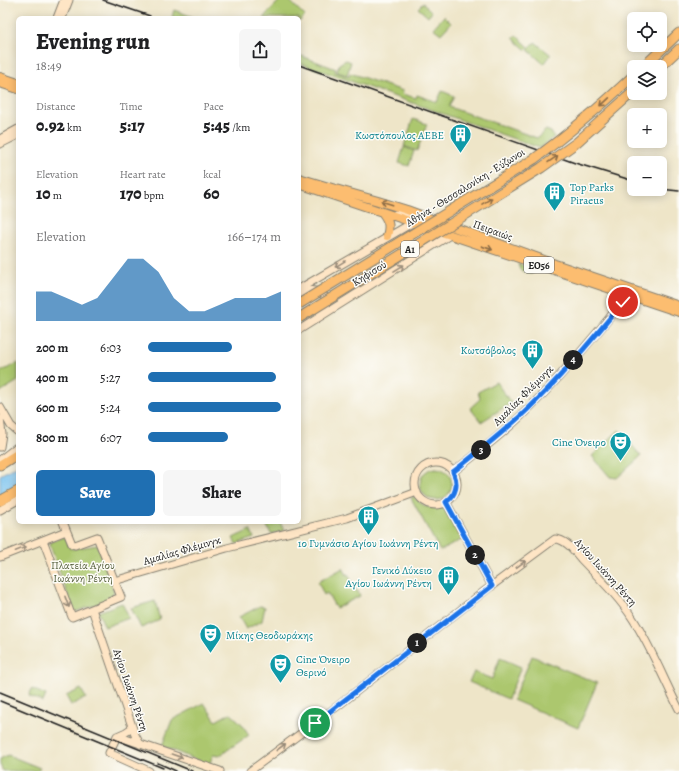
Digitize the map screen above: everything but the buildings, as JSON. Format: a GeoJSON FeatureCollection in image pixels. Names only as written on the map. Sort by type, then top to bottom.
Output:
{"type":"FeatureCollection","features":[{"type":"Feature","properties":{"kind":"highway"},"geometry":{"type":"LineString","coordinates":[[651,60],[679,34]]}},
{"type":"Feature","properties":{"kind":"highway"},"geometry":{"type":"LineString","coordinates":[[667,60],[679,49]]}},
{"type":"Feature","properties":{"kind":"highway","name":"Αθήνα - Θεσσαλονίκη - Εύζωνοι"},"geometry":{"type":"LineString","coordinates":[[301,303],[534,159],[586,119],[627,81]]}},
{"type":"Feature","properties":{"kind":"highway","name":"Α1"},"geometry":{"type":"LineString","coordinates":[[301,317],[540,168],[576,143],[627,97]]}},
{"type":"Feature","properties":{"kind":"highway"},"geometry":{"type":"LineString","coordinates":[[0,465],[16,455]]}},
{"type":"Feature","properties":{"kind":"highway"},"geometry":{"type":"LineString","coordinates":[[0,470],[16,461]]}},
{"type":"Feature","properties":{"kind":"highway"},"geometry":{"type":"LineString","coordinates":[[0,501],[16,492]]}},
{"type":"Feature","properties":{"kind":"main road"},"geometry":{"type":"LineString","coordinates":[[58,16],[64,0]]}},
{"type":"Feature","properties":{"kind":"main road"},"geometry":{"type":"LineString","coordinates":[[63,16],[69,0]]}},
{"type":"Feature","properties":{"kind":"main road"},"geometry":{"type":"LineString","coordinates":[[0,77],[16,82]]}},
{"type":"Feature","properties":{"kind":"main road"},"geometry":{"type":"LineString","coordinates":[[0,83],[16,88]]}},
{"type":"Feature","properties":{"kind":"main road"},"geometry":{"type":"LineString","coordinates":[[0,138],[16,130]]}},
{"type":"Feature","properties":{"kind":"main road"},"geometry":{"type":"LineString","coordinates":[[0,144],[16,136]]}},
{"type":"Feature","properties":{"kind":"main road","name":"Πειραιώς"},"geometry":{"type":"LineString","coordinates":[[301,179],[378,200],[424,216],[555,264],[679,312]]}},
{"type":"Feature","properties":{"kind":"main road","name":"Πειραιώς"},"geometry":{"type":"LineString","coordinates":[[301,185],[450,235],[631,293],[679,306]]}},
{"type":"Feature","properties":{"kind":"main road"},"geometry":{"type":"LineString","coordinates":[[387,236],[390,228],[389,223],[382,212],[386,211],[401,215],[424,216]]}},
{"type":"Feature","properties":{"kind":"main road","name":"Κηφισού"},"geometry":{"type":"LineString","coordinates":[[301,288],[387,236],[424,216]]}},
{"type":"Feature","properties":{"kind":"main road","name":"Κηφισού"},"geometry":{"type":"LineString","coordinates":[[301,329],[450,235]]}},
{"type":"Feature","properties":{"kind":"main road"},"geometry":{"type":"LineString","coordinates":[[301,293],[308,290],[317,290],[324,296],[326,304],[323,312],[301,329]]}},
{"type":"Feature","properties":{"kind":"main road","name":"Αμαλίας Φλέμινγκ"},"geometry":{"type":"LineString","coordinates":[[453,472],[494,440],[528,409],[631,293]]}},
{"type":"Feature","properties":{"kind":"main road"},"geometry":{"type":"LineString","coordinates":[[0,407],[11,426],[16,430]]}},
{"type":"Feature","properties":{"kind":"main road"},"geometry":{"type":"LineString","coordinates":[[0,419],[2,434],[0,447]]}},
{"type":"Feature","properties":{"kind":"main road"},"geometry":{"type":"LineString","coordinates":[[0,460],[16,448]]}},
{"type":"Feature","properties":{"kind":"main road"},"geometry":{"type":"LineString","coordinates":[[428,464],[442,464],[453,472],[456,480],[456,489],[451,498],[446,502],[430,504],[420,498],[416,492],[416,476],[421,469],[428,464]]}},
{"type":"Feature","properties":{"kind":"main road","name":"Αμαλίας Φλέμινγκ"},"geometry":{"type":"LineString","coordinates":[[114,581],[228,548],[347,518],[416,492]]}},
{"type":"Feature","properties":{"kind":"main road"},"geometry":{"type":"LineString","coordinates":[[0,510],[16,501]]}},
{"type":"Feature","properties":{"kind":"main road"},"geometry":{"type":"LineString","coordinates":[[446,502],[492,586]]}},
{"type":"Feature","properties":{"kind":"main road"},"geometry":{"type":"LineString","coordinates":[[43,540],[72,617],[121,597],[97,537],[73,545],[64,524]]}},
{"type":"Feature","properties":{"kind":"main road"},"geometry":{"type":"LineString","coordinates":[[0,557],[66,531]]}},
{"type":"Feature","properties":{"kind":"main road","name":"Αγίου Ιωάννη Ρέντη"},"geometry":{"type":"LineString","coordinates":[[250,771],[555,539],[559,539],[567,544],[623,605],[639,629],[679,709]]}},
{"type":"Feature","properties":{"kind":"main road","name":"Αγίου Ιωάννη Ρέντη"},"geometry":{"type":"LineString","coordinates":[[92,608],[133,731],[140,744],[220,771]]}},
{"type":"Feature","properties":{"kind":"main road"},"geometry":{"type":"LineString","coordinates":[[133,731],[117,736],[109,754],[149,771]]}},
{"type":"Feature","properties":{"kind":"main road"},"geometry":{"type":"LineString","coordinates":[[126,739],[133,731]]}},
{"type":"Feature","properties":{"kind":"main road"},"geometry":{"type":"LineString","coordinates":[[117,736],[140,744]]}},
{"type":"Feature","properties":{"kind":"green space"},"geometry":{"type":"Polygon","coordinates":[[[280,0],[289,0],[305,16],[301,20],[301,16],[265,16],[280,0]]]}},
{"type":"Feature","properties":{"kind":"green space"},"geometry":{"type":"Polygon","coordinates":[[[423,3],[432,12],[428,17],[418,8],[423,3]]]}},
{"type":"Feature","properties":{"kind":"green space"},"geometry":{"type":"Polygon","coordinates":[[[174,10],[190,16],[172,16],[174,10]]]}},
{"type":"Feature","properties":{"kind":"green space"},"geometry":{"type":"Polygon","coordinates":[[[444,16],[451,23],[441,34],[433,28],[444,16]]]}},
{"type":"Feature","properties":{"kind":"green space"},"geometry":{"type":"Polygon","coordinates":[[[516,35],[529,47],[526,50],[513,38],[516,35]]]}},
{"type":"Feature","properties":{"kind":"green space"},"geometry":{"type":"Polygon","coordinates":[[[535,42],[551,55],[544,64],[528,50],[535,42]]]}},
{"type":"Feature","properties":{"kind":"green space"},"geometry":{"type":"Polygon","coordinates":[[[301,56],[336,69],[335,72],[349,77],[350,73],[403,91],[402,94],[416,98],[417,95],[437,102],[442,91],[454,96],[449,107],[537,138],[546,130],[551,132],[554,137],[540,148],[301,64],[301,56]]]}},
{"type":"Feature","properties":{"kind":"green space"},"geometry":{"type":"Polygon","coordinates":[[[346,60],[351,62],[347,75],[337,72],[339,64],[346,60]]]}},
{"type":"Feature","properties":{"kind":"green space"},"geometry":{"type":"Polygon","coordinates":[[[413,119],[427,124],[417,151],[404,146],[413,119]]]}},
{"type":"Feature","properties":{"kind":"green space"},"geometry":{"type":"Polygon","coordinates":[[[404,147],[414,151],[409,166],[399,163],[404,147]]]}},
{"type":"Feature","properties":{"kind":"green space"},"geometry":{"type":"Polygon","coordinates":[[[518,264],[537,270],[531,274],[520,270],[518,264]]]}},
{"type":"Feature","properties":{"kind":"green space"},"geometry":{"type":"Polygon","coordinates":[[[16,364],[16,382],[0,392],[0,372],[16,364]]]}},
{"type":"Feature","properties":{"kind":"green space"},"geometry":{"type":"Polygon","coordinates":[[[496,382],[511,403],[481,422],[470,408],[480,399],[478,392],[496,382]]]}},
{"type":"Feature","properties":{"kind":"green space"},"geometry":{"type":"Polygon","coordinates":[[[619,430],[641,456],[617,478],[610,477],[592,456],[619,430]]]}},
{"type":"Feature","properties":{"kind":"green space"},"geometry":{"type":"Polygon","coordinates":[[[433,468],[439,468],[448,472],[452,484],[448,496],[439,500],[433,500],[424,496],[420,487],[420,481],[424,472],[433,468]]]}},
{"type":"Feature","properties":{"kind":"green space"},"geometry":{"type":"Polygon","coordinates":[[[414,496],[420,503],[428,507],[436,509],[445,508],[463,539],[440,551],[411,498],[414,496]]]}},
{"type":"Feature","properties":{"kind":"green space"},"geometry":{"type":"Polygon","coordinates":[[[266,524],[281,524],[284,531],[271,534],[266,524]]]}},
{"type":"Feature","properties":{"kind":"green space"},"geometry":{"type":"Polygon","coordinates":[[[250,530],[254,538],[236,544],[233,538],[250,530]]]}},
{"type":"Feature","properties":{"kind":"green space","name":"Πλατεία Αγίου Ιωάννη Ρέντη"},"geometry":{"type":"Polygon","coordinates":[[[63,537],[66,538],[69,547],[72,549],[98,545],[114,591],[111,599],[75,612],[73,610],[50,545],[51,542],[63,537]]]}},
{"type":"Feature","properties":{"kind":"green space"},"geometry":{"type":"Polygon","coordinates":[[[343,568],[360,596],[336,608],[327,593],[324,595],[318,582],[343,568]]]}},
{"type":"Feature","properties":{"kind":"green space"},"geometry":{"type":"Polygon","coordinates":[[[155,601],[160,620],[141,628],[131,608],[155,601]]]}},
{"type":"Feature","properties":{"kind":"green space"},"geometry":{"type":"Polygon","coordinates":[[[122,603],[129,618],[105,627],[98,612],[122,603]]]}},
{"type":"Feature","properties":{"kind":"green space"},"geometry":{"type":"Polygon","coordinates":[[[260,606],[265,607],[262,621],[246,629],[239,617],[260,606]]]}},
{"type":"Feature","properties":{"kind":"green space"},"geometry":{"type":"Polygon","coordinates":[[[532,656],[597,683],[578,728],[513,700],[532,656]]]}},
{"type":"Feature","properties":{"kind":"green space"},"geometry":{"type":"Polygon","coordinates":[[[500,658],[521,667],[508,699],[469,682],[474,672],[492,679],[500,658]]]}},
{"type":"Feature","properties":{"kind":"green space"},"geometry":{"type":"Polygon","coordinates":[[[32,689],[46,695],[43,702],[29,696],[32,689]]]}},
{"type":"Feature","properties":{"kind":"green space"},"geometry":{"type":"Polygon","coordinates":[[[81,689],[86,698],[71,705],[66,696],[81,689]]]}},
{"type":"Feature","properties":{"kind":"green space"},"geometry":{"type":"Polygon","coordinates":[[[204,703],[216,721],[230,713],[242,724],[249,735],[219,756],[213,755],[209,765],[162,746],[172,720],[204,703]]]}},
{"type":"Feature","properties":{"kind":"green space"},"geometry":{"type":"Polygon","coordinates":[[[8,755],[40,768],[38,771],[3,771],[0,765],[0,759],[8,755]]]}},
{"type":"Feature","properties":{"kind":"water"},"geometry":{"type":"Polygon","coordinates":[[[16,466],[16,486],[0,495],[0,475],[16,466]]]}},
{"type":"Feature","properties":{"kind":"railway"},"geometry":{"type":"LineString","coordinates":[[103,0],[150,16]]}},
{"type":"Feature","properties":{"kind":"railway"},"geometry":{"type":"LineString","coordinates":[[301,66],[575,163],[627,179]]}},
{"type":"Feature","properties":{"kind":"railway"},"geometry":{"type":"LineString","coordinates":[[667,190],[679,191]]}},
{"type":"Feature","properties":{"kind":"railway"},"geometry":{"type":"LineString","coordinates":[[0,692],[192,771]]}},
{"type":"Feature","properties":{"kind":"railway"},"geometry":{"type":"LineString","coordinates":[[0,701],[163,768]]}},
{"type":"Feature","properties":{"kind":"railway"},"geometry":{"type":"LineString","coordinates":[[158,763],[176,771]]}},
{"type":"Feature","properties":{"kind":"place","name":"Κωστόπουλος ΑΕΒΕ"},"geometry":{"type":"Point","coordinates":[460,154]}},
{"type":"Feature","properties":{"kind":"place","name":"Top Parks Piraeus"},"geometry":{"type":"Point","coordinates":[555,212]}},
{"type":"Feature","properties":{"kind":"place","name":"Κωτσόβολος"},"geometry":{"type":"Point","coordinates":[532,370]}},
{"type":"Feature","properties":{"kind":"place","name":"Cine Όνειρο"},"geometry":{"type":"Point","coordinates":[621,462]}},
{"type":"Feature","properties":{"kind":"place","name":"1ο Γυμνάσιο Αγίου Ιωάννη Ρέντη"},"geometry":{"type":"Point","coordinates":[368,536]}},
{"type":"Feature","properties":{"kind":"place","name":"Γενικό Λύκειο Αγίου Ιωάννη Ρέντη"},"geometry":{"type":"Point","coordinates":[448,596]}},
{"type":"Feature","properties":{"kind":"place","name":"Μίκης Θεοδωράκης"},"geometry":{"type":"Point","coordinates":[210,654]}},
{"type":"Feature","properties":{"kind":"place","name":"Cine Όνειρο Θερινό"},"geometry":{"type":"Point","coordinates":[280,684]}},
{"type":"Feature","properties":{"kind":"route"},"geometry":{"type":"LineString","coordinates":[[315,723],[492,586],[446,502],[451,498],[456,489],[456,480],[453,472],[494,440],[528,409],[623,302]]}}]}
